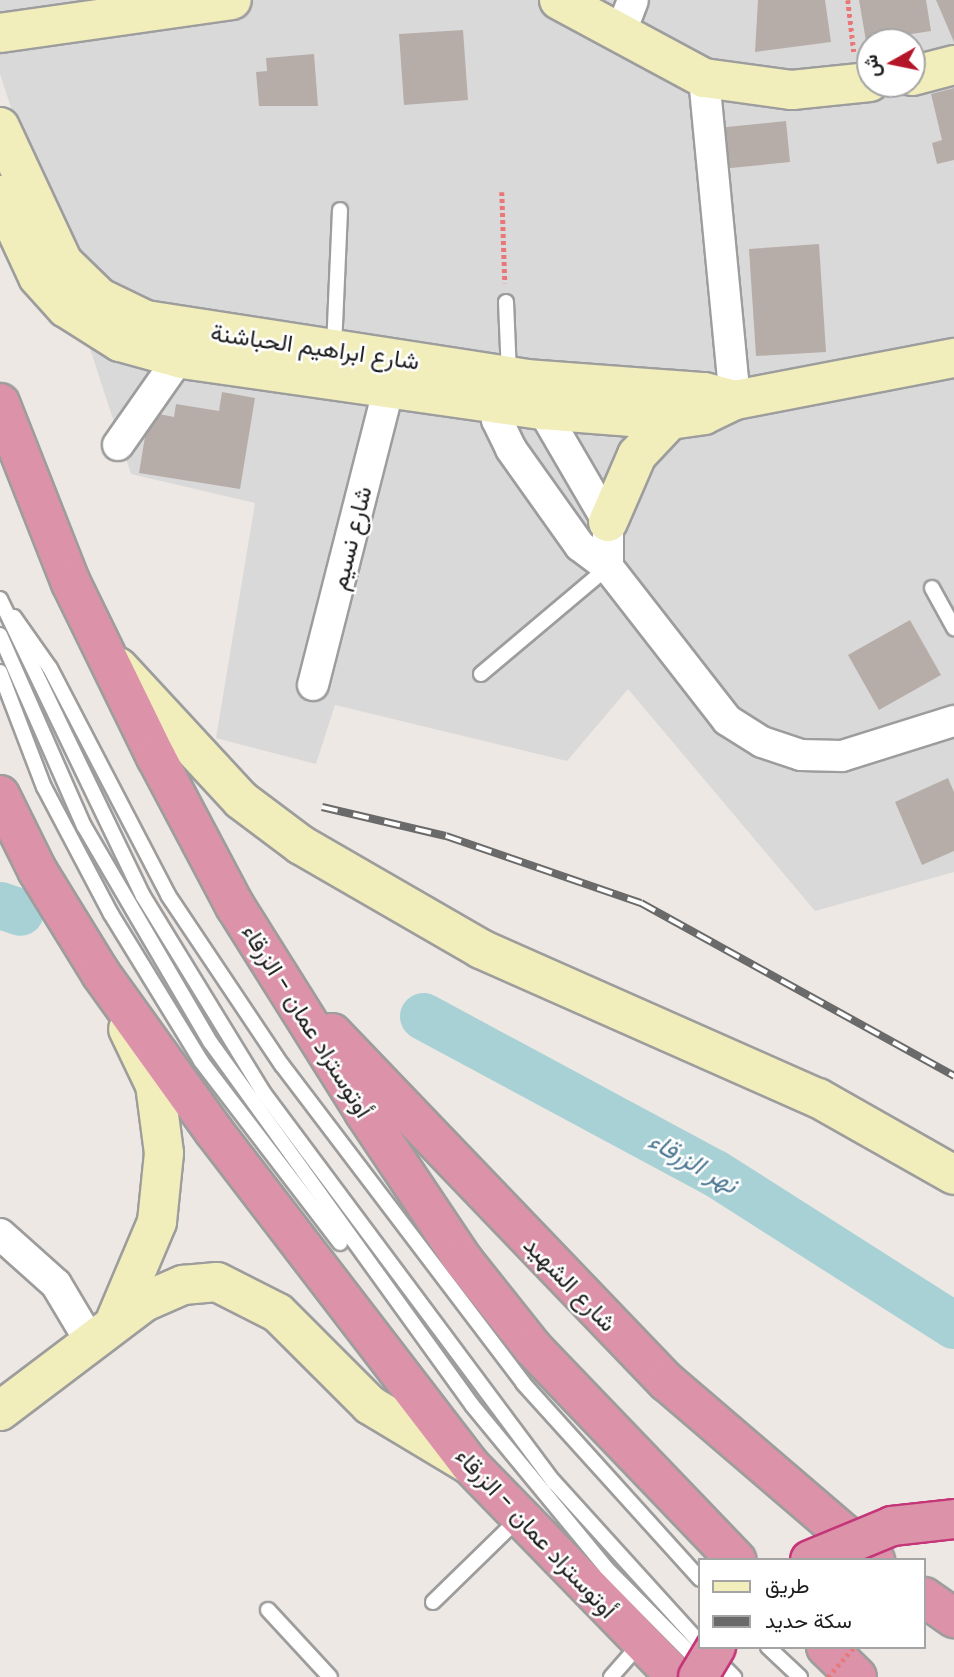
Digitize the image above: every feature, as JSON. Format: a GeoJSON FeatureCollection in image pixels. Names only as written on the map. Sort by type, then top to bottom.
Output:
{"type":"FeatureCollection","features":[{"type":"Feature","properties":{"kind":"highway","name":"أوتوستراد عمان - الزرقاء"},"geometry":{"type":"LineString","coordinates":[[0,403],[101,648],[235,906],[286,987],[497,1305],[591,1415],[734,1558]]}},
{"type":"Feature","properties":{"kind":"highway","name":"أوتوستراد عمان - الزرقاء"},"geometry":{"type":"LineString","coordinates":[[0,794],[37,870],[101,974],[213,1130],[470,1465],[517,1520],[676,1677]]}},
{"type":"Feature","properties":{"kind":"highway","name":"شارع الشهيد"},"geometry":{"type":"LineString","coordinates":[[286,987],[667,1382],[873,1558]]}},
{"type":"Feature","properties":{"kind":"highway"},"geometry":{"type":"LineString","coordinates":[[815,1558],[892,1526],[954,1519]]}},
{"type":"Feature","properties":{"kind":"highway"},"geometry":{"type":"LineString","coordinates":[[926,1598],[954,1618]]}},
{"type":"Feature","properties":{"kind":"highway"},"geometry":{"type":"LineString","coordinates":[[699,1677],[715,1649]]}},
{"type":"Feature","properties":{"kind":"highway"},"geometry":{"type":"LineString","coordinates":[[828,1649],[857,1677]]}},
{"type":"Feature","properties":{"kind":"street"},"geometry":{"type":"LineString","coordinates":[[0,33],[232,0]]}},
{"type":"Feature","properties":{"kind":"street"},"geometry":{"type":"LineString","coordinates":[[559,0],[627,17],[704,78],[746,89],[856,83]]}},
{"type":"Feature","properties":{"kind":"street"},"geometry":{"type":"LineString","coordinates":[[926,72],[954,65]]}},
{"type":"Feature","properties":{"kind":"street"},"geometry":{"type":"LineString","coordinates":[[704,78],[735,400]]}},
{"type":"Feature","properties":{"kind":"street","name":"شارع ابراهيم الحباشنة"},"geometry":{"type":"LineString","coordinates":[[0,127],[42,226],[80,281],[122,311],[189,344],[388,390],[512,389],[735,400],[954,358]]}},
{"type":"Feature","properties":{"kind":"street","name":"شارع ابراهيم الحباشنة"},"geometry":{"type":"LineString","coordinates":[[0,195],[38,276],[66,308],[120,342],[334,349],[512,389],[670,420],[704,415],[735,400]]}},
{"type":"Feature","properties":{"kind":"street"},"geometry":{"type":"LineString","coordinates":[[118,445],[189,344]]}},
{"type":"Feature","properties":{"kind":"street"},"geometry":{"type":"LineString","coordinates":[[512,389],[608,522]]}},
{"type":"Feature","properties":{"kind":"street"},"geometry":{"type":"LineString","coordinates":[[512,389],[519,460],[580,546],[608,567],[699,690],[727,720],[762,742],[801,755],[842,757],[954,721]]}},
{"type":"Feature","properties":{"kind":"street","name":"شارع نسيم"},"geometry":{"type":"LineString","coordinates":[[313,685],[388,390]]}},
{"type":"Feature","properties":{"kind":"street"},"geometry":{"type":"LineString","coordinates":[[608,567],[608,522],[637,455],[670,420]]}},
{"type":"Feature","properties":{"kind":"street"},"geometry":{"type":"LineString","coordinates":[[101,648],[188,747],[301,845],[481,948],[818,1098],[954,1175]]}},
{"type":"Feature","properties":{"kind":"street"},"geometry":{"type":"LineString","coordinates":[[101,974],[155,1085],[164,1153],[153,1233],[103,1330]]}},
{"type":"Feature","properties":{"kind":"street"},"geometry":{"type":"LineString","coordinates":[[0,1234],[103,1330]]}},
{"type":"Feature","properties":{"kind":"street"},"geometry":{"type":"LineString","coordinates":[[0,1411],[103,1330],[183,1285],[234,1286],[278,1313],[370,1405],[470,1465]]}},
{"type":"Feature","properties":{"kind":"lane"},"geometry":{"type":"LineString","coordinates":[[334,349],[340,210]]}},
{"type":"Feature","properties":{"kind":"lane"},"geometry":{"type":"LineString","coordinates":[[506,302],[512,389]]}},
{"type":"Feature","properties":{"kind":"lane"},"geometry":{"type":"LineString","coordinates":[[481,674],[608,567]]}},
{"type":"Feature","properties":{"kind":"lane"},"geometry":{"type":"LineString","coordinates":[[932,588],[954,628]]}},
{"type":"Feature","properties":{"kind":"lane"},"geometry":{"type":"LineString","coordinates":[[1,601],[50,668],[168,895],[282,1065],[523,1383],[698,1578]]}},
{"type":"Feature","properties":{"kind":"lane"},"geometry":{"type":"LineString","coordinates":[[1,601],[136,885],[263,1092],[554,1482],[698,1641]]}},
{"type":"Feature","properties":{"kind":"lane"},"geometry":{"type":"LineString","coordinates":[[0,635],[85,826],[211,1043],[408,1322],[545,1497],[714,1677]]}},
{"type":"Feature","properties":{"kind":"lane"},"geometry":{"type":"LineString","coordinates":[[0,672],[76,853],[201,1061],[564,1530],[699,1677]]}},
{"type":"Feature","properties":{"kind":"lane"},"geometry":{"type":"LineString","coordinates":[[433,1602],[517,1520]]}},
{"type":"Feature","properties":{"kind":"lane"},"geometry":{"type":"LineString","coordinates":[[268,1610],[330,1677]]}},
{"type":"Feature","properties":{"kind":"lane"},"geometry":{"type":"LineString","coordinates":[[611,1677],[640,1644]]}},
{"type":"Feature","properties":{"kind":"lane"},"geometry":{"type":"LineString","coordinates":[[706,1649],[734,1677]]}},
{"type":"Feature","properties":{"kind":"lane"},"geometry":{"type":"LineString","coordinates":[[770,1649],[800,1677]]}},
{"type":"Feature","properties":{"kind":"path"},"geometry":{"type":"LineString","coordinates":[[848,0],[856,42]]}},
{"type":"Feature","properties":{"kind":"path"},"geometry":{"type":"LineString","coordinates":[[502,192],[506,302]]}},
{"type":"Feature","properties":{"kind":"path"},"geometry":{"type":"LineString","coordinates":[[828,1677],[852,1649]]}},
{"type":"Feature","properties":{"kind":"shaded area"},"geometry":{"type":"Polygon","coordinates":[[[0,0],[954,0],[954,872],[815,911],[628,689],[567,761],[335,705],[316,764],[216,738],[255,503],[131,474],[0,74],[0,0]]]}},
{"type":"Feature","properties":{"kind":"building"},"geometry":{"type":"Polygon","coordinates":[[[758,0],[825,0],[831,42],[755,52],[758,0]]]}},
{"type":"Feature","properties":{"kind":"building"},"geometry":{"type":"Polygon","coordinates":[[[859,0],[926,0],[931,31],[926,32],[926,28],[864,28],[859,0]]]}},
{"type":"Feature","properties":{"kind":"building"},"geometry":{"type":"Polygon","coordinates":[[[936,0],[954,0],[954,42],[936,0]]]}},
{"type":"Feature","properties":{"kind":"building"},"geometry":{"type":"Polygon","coordinates":[[[463,30],[468,100],[404,105],[399,34],[463,30]]]}},
{"type":"Feature","properties":{"kind":"building"},"geometry":{"type":"Polygon","coordinates":[[[314,54],[318,106],[259,106],[256,72],[267,71],[266,58],[314,54]]]}},
{"type":"Feature","properties":{"kind":"building"},"geometry":{"type":"Polygon","coordinates":[[[954,88],[954,160],[937,164],[932,143],[942,140],[931,94],[954,88]]]}},
{"type":"Feature","properties":{"kind":"building"},"geometry":{"type":"Polygon","coordinates":[[[786,121],[790,162],[721,169],[717,128],[786,121]]]}},
{"type":"Feature","properties":{"kind":"building"},"geometry":{"type":"Polygon","coordinates":[[[819,244],[826,352],[756,356],[749,249],[819,244]]]}},
{"type":"Feature","properties":{"kind":"building"},"geometry":{"type":"Polygon","coordinates":[[[222,392],[255,398],[240,489],[139,473],[149,412],[174,417],[176,404],[219,411],[222,392]]]}},
{"type":"Feature","properties":{"kind":"building"},"geometry":{"type":"Polygon","coordinates":[[[910,620],[941,675],[879,710],[848,655],[910,620]]]}},
{"type":"Feature","properties":{"kind":"building"},"geometry":{"type":"Polygon","coordinates":[[[948,778],[954,792],[954,851],[922,865],[895,802],[948,778]]]}},
{"type":"Feature","properties":{"kind":"waterway","name":"نهر الزرقاء"},"geometry":{"type":"LineString","coordinates":[[0,905],[20,912]]}},
{"type":"Feature","properties":{"kind":"waterway","name":"نهر الزرقاء"},"geometry":{"type":"LineString","coordinates":[[423,1016],[715,1173],[954,1325]]}},
{"type":"Feature","properties":{"kind":"railway"},"geometry":{"type":"LineString","coordinates":[[322,807],[446,836],[641,903],[954,1076]]}}]}
